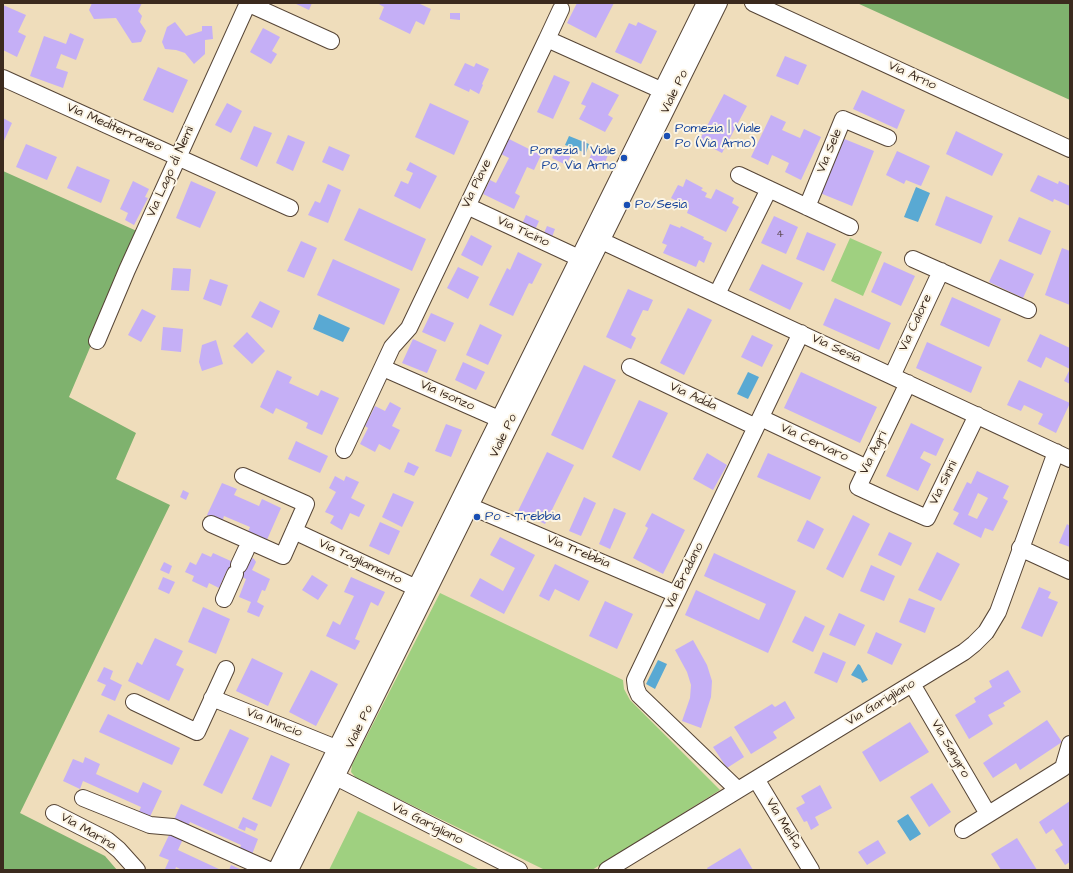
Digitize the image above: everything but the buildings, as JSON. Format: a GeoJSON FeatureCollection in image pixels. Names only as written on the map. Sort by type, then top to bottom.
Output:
{"type":"FeatureCollection","features":[{"type":"Feature","properties":{"kind":"street"},"geometry":{"type":"LineString","coordinates":[[248,3],[332,42]]}},
{"type":"Feature","properties":{"kind":"street","name":"Via Lago di Nemi"},"geometry":{"type":"LineString","coordinates":[[96,341],[248,3]]}},
{"type":"Feature","properties":{"kind":"street","name":"Viale Po"},"geometry":{"type":"LineString","coordinates":[[668,93],[705,3]]}},
{"type":"Feature","properties":{"kind":"street","name":"Viale Po"},"geometry":{"type":"LineString","coordinates":[[276,870],[330,774],[668,93],[719,3]]}},
{"type":"Feature","properties":{"kind":"street","name":"Via Arno"},"geometry":{"type":"LineString","coordinates":[[753,3],[1070,148]]}},
{"type":"Feature","properties":{"kind":"street","name":"Via Piave"},"geometry":{"type":"LineString","coordinates":[[344,450],[393,346],[408,329],[561,9]]}},
{"type":"Feature","properties":{"kind":"street"},"geometry":{"type":"LineString","coordinates":[[547,39],[668,93]]}},
{"type":"Feature","properties":{"kind":"street","name":"Via Mediterraneo"},"geometry":{"type":"LineString","coordinates":[[3,78],[290,208]]}},
{"type":"Feature","properties":{"kind":"street","name":"Via Sele"},"geometry":{"type":"LineString","coordinates":[[806,207],[843,119],[888,138]]}},
{"type":"Feature","properties":{"kind":"street"},"geometry":{"type":"LineString","coordinates":[[739,175],[850,227]]}},
{"type":"Feature","properties":{"kind":"street"},"geometry":{"type":"LineString","coordinates":[[718,294],[769,189]]}},
{"type":"Feature","properties":{"kind":"street","name":"Via Ticino"},"geometry":{"type":"LineString","coordinates":[[467,206],[579,258]]}},
{"type":"Feature","properties":{"kind":"street","name":"Viale Po"},"geometry":{"type":"LineString","coordinates":[[505,422],[579,258],[596,238]]}},
{"type":"Feature","properties":{"kind":"street","name":"Via Sesia"},"geometry":{"type":"LineString","coordinates":[[596,238],[892,376],[1066,455]]}},
{"type":"Feature","properties":{"kind":"street"},"geometry":{"type":"LineString","coordinates":[[913,259],[1028,310]]}},
{"type":"Feature","properties":{"kind":"street","name":"Via Calore"},"geometry":{"type":"LineString","coordinates":[[892,376],[941,271]]}},
{"type":"Feature","properties":{"kind":"street","name":"Via Bradano"},"geometry":{"type":"LineString","coordinates":[[738,790],[639,695],[636,688],[636,677],[801,333]]}},
{"type":"Feature","properties":{"kind":"street","name":"Via Adda"},"geometry":{"type":"LineString","coordinates":[[630,367],[759,422]]}},
{"type":"Feature","properties":{"kind":"street","name":"Via Isonzo"},"geometry":{"type":"LineString","coordinates":[[383,368],[505,422]]}},
{"type":"Feature","properties":{"kind":"street","name":"Via Agri"},"geometry":{"type":"LineString","coordinates":[[895,504],[858,487],[908,383]]}},
{"type":"Feature","properties":{"kind":"street","name":"Via Sinni"},"geometry":{"type":"LineString","coordinates":[[895,504],[927,518],[977,415]]}},
{"type":"Feature","properties":{"kind":"street","name":"Via Cervaro"},"geometry":{"type":"LineString","coordinates":[[759,422],[867,468]]}},
{"type":"Feature","properties":{"kind":"street","name":"Via Garigliano"},"geometry":{"type":"LineString","coordinates":[[607,870],[964,652],[974,644],[986,632],[998,612],[1020,548],[1066,455]]}},
{"type":"Feature","properties":{"kind":"street"},"geometry":{"type":"LineString","coordinates":[[211,524],[283,556],[306,504],[243,476]]}},
{"type":"Feature","properties":{"kind":"street","name":"Via Trebbia"},"geometry":{"type":"LineString","coordinates":[[464,504],[676,594]]}},
{"type":"Feature","properties":{"kind":"street","name":"Via Tagliamento"},"geometry":{"type":"LineString","coordinates":[[294,531],[421,590]]}},
{"type":"Feature","properties":{"kind":"street"},"geometry":{"type":"LineString","coordinates":[[1020,548],[1070,571]]}},
{"type":"Feature","properties":{"kind":"street"},"geometry":{"type":"LineString","coordinates":[[224,599],[246,550]]}},
{"type":"Feature","properties":{"kind":"street","name":"Viale Po"},"geometry":{"type":"LineString","coordinates":[[290,870],[330,774],[336,748],[421,590]]}},
{"type":"Feature","properties":{"kind":"street"},"geometry":{"type":"LineString","coordinates":[[134,702],[197,732],[226,669]]}},
{"type":"Feature","properties":{"kind":"street","name":"Via Sangro"},"geometry":{"type":"LineString","coordinates":[[912,684],[988,814]]}},
{"type":"Feature","properties":{"kind":"street","name":"Via Mincio"},"geometry":{"type":"LineString","coordinates":[[212,698],[336,748]]}},
{"type":"Feature","properties":{"kind":"street"},"geometry":{"type":"LineString","coordinates":[[963,830],[1063,768],[1070,744]]}},
{"type":"Feature","properties":{"kind":"street","name":"Via Garigliano"},"geometry":{"type":"LineString","coordinates":[[330,774],[519,870]]}},
{"type":"Feature","properties":{"kind":"street","name":"Via Melfa"},"geometry":{"type":"LineString","coordinates":[[756,779],[811,870]]}},
{"type":"Feature","properties":{"kind":"street"},"geometry":{"type":"LineString","coordinates":[[83,798],[150,825],[173,827],[269,870]]}},
{"type":"Feature","properties":{"kind":"street","name":"Via Marina"},"geometry":{"type":"LineString","coordinates":[[54,812],[107,840],[138,870]]}},
{"type":"Feature","properties":{"kind":"green space"},"geometry":{"type":"Polygon","coordinates":[[[857,3],[1070,3],[1070,100],[857,3]]]}},
{"type":"Feature","properties":{"kind":"green space"},"geometry":{"type":"Polygon","coordinates":[[[3,171],[139,232],[69,397],[136,433],[116,479],[170,505],[20,813],[105,856],[117,870],[3,870],[3,171]]]}},
{"type":"Feature","properties":{"kind":"green space"},"geometry":{"type":"Polygon","coordinates":[[[850,238],[882,252],[863,296],[831,281],[850,238]]]}},
{"type":"Feature","properties":{"kind":"green space"},"geometry":{"type":"Polygon","coordinates":[[[440,593],[623,680],[624,689],[630,700],[720,790],[592,870],[545,870],[356,778],[351,772],[352,765],[440,593]]]}},
{"type":"Feature","properties":{"kind":"green space"},"geometry":{"type":"Polygon","coordinates":[[[358,811],[480,870],[329,870],[358,811]]]}},
{"type":"Feature","properties":{"kind":"water"},"geometry":{"type":"Polygon","coordinates":[[[569,136],[589,144],[586,153],[565,145],[569,136]]]}},
{"type":"Feature","properties":{"kind":"water"},"geometry":{"type":"Polygon","coordinates":[[[916,187],[930,193],[918,222],[904,217],[916,187]]]}},
{"type":"Feature","properties":{"kind":"water"},"geometry":{"type":"Polygon","coordinates":[[[319,314],[350,328],[343,342],[313,329],[319,314]]]}},
{"type":"Feature","properties":{"kind":"water"},"geometry":{"type":"Polygon","coordinates":[[[748,372],[759,377],[748,399],[737,394],[748,372]]]}},
{"type":"Feature","properties":{"kind":"water"},"geometry":{"type":"Polygon","coordinates":[[[658,660],[667,664],[655,689],[646,684],[658,660]]]}},
{"type":"Feature","properties":{"kind":"water"},"geometry":{"type":"Polygon","coordinates":[[[858,664],[868,680],[862,683],[861,680],[851,675],[858,664]]]}},
{"type":"Feature","properties":{"kind":"water"},"geometry":{"type":"Polygon","coordinates":[[[908,814],[921,834],[910,841],[897,821],[908,814]]]}},
{"type":"Feature","properties":{"kind":"place","name":"Pomezia | Viale Po (Via Arno)"},"geometry":{"type":"Point","coordinates":[667,136]}},
{"type":"Feature","properties":{"kind":"place","name":"Pomezia | Viale Po, Via Arno"},"geometry":{"type":"Point","coordinates":[624,158]}},
{"type":"Feature","properties":{"kind":"place","name":"Po/Sesia"},"geometry":{"type":"Point","coordinates":[627,205]}},
{"type":"Feature","properties":{"kind":"place","name":"Po - Trebbia"},"geometry":{"type":"Point","coordinates":[477,517]}}]}
